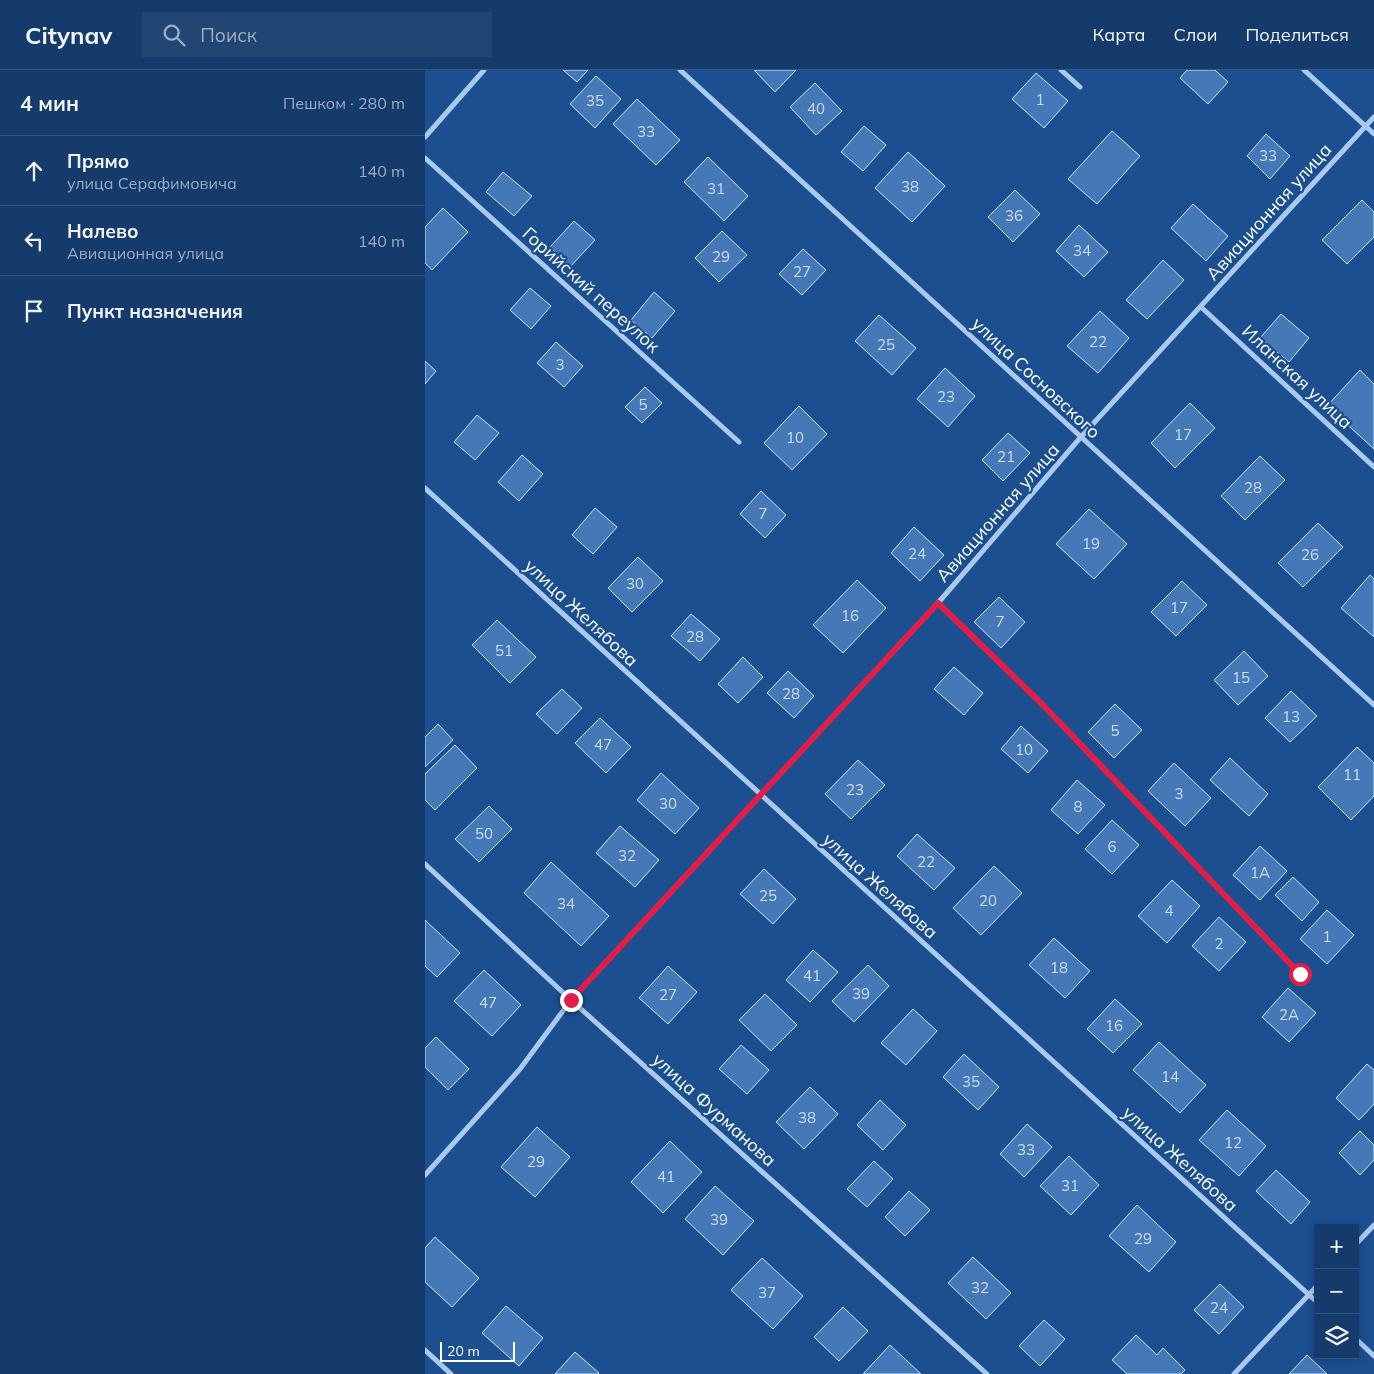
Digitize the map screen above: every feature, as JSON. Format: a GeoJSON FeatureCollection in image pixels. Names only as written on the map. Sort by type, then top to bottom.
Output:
{"type":"FeatureCollection","features":[{"type":"Feature","properties":{"kind":"street"},"geometry":{"type":"LineString","coordinates":[[425,137],[484,70]]}},
{"type":"Feature","properties":{"kind":"street","name":"улица Сосновского"},"geometry":{"type":"LineString","coordinates":[[680,70],[1374,705]]}},
{"type":"Feature","properties":{"kind":"street"},"geometry":{"type":"LineString","coordinates":[[1061,70],[1080,87]]}},
{"type":"Feature","properties":{"kind":"street"},"geometry":{"type":"LineString","coordinates":[[1304,70],[1374,134]]}},
{"type":"Feature","properties":{"kind":"street","name":"Авиационная улица"},"geometry":{"type":"LineString","coordinates":[[425,1175],[520,1069],[571,1000],[759,794],[938,603],[1080,438],[1374,117]]}},
{"type":"Feature","properties":{"kind":"street","name":"Горийский переулок"},"geometry":{"type":"LineString","coordinates":[[425,158],[739,442]]}},
{"type":"Feature","properties":{"kind":"street","name":"Иланская улица"},"geometry":{"type":"LineString","coordinates":[[1201,308],[1374,467]]}},
{"type":"Feature","properties":{"kind":"street","name":"улица Желябова"},"geometry":{"type":"LineString","coordinates":[[425,488],[1314,1300]]}},
{"type":"Feature","properties":{"kind":"street"},"geometry":{"type":"LineString","coordinates":[[938,603],[1040,702],[1300,974]]}},
{"type":"Feature","properties":{"kind":"street","name":"улица Фурманова"},"geometry":{"type":"LineString","coordinates":[[425,864],[571,1000],[987,1374]]}},
{"type":"Feature","properties":{"kind":"street"},"geometry":{"type":"LineString","coordinates":[[1359,1241],[1374,1226]]}},
{"type":"Feature","properties":{"kind":"street"},"geometry":{"type":"LineString","coordinates":[[1234,1374],[1314,1289]]}},
{"type":"Feature","properties":{"kind":"street"},"geometry":{"type":"LineString","coordinates":[[1359,1342],[1374,1356]]}},
{"type":"Feature","properties":{"kind":"street"},"geometry":{"type":"LineString","coordinates":[[425,1350],[451,1374]]}},
{"type":"Feature","properties":{"kind":"building"},"geometry":{"type":"Polygon","coordinates":[[[563,70],[588,70],[577,82],[563,70]]]}},
{"type":"Feature","properties":{"kind":"building"},"geometry":{"type":"Polygon","coordinates":[[[754,70],[796,70],[775,92],[754,70]]]}},
{"type":"Feature","properties":{"kind":"building"},"geometry":{"type":"Polygon","coordinates":[[[1187,70],[1215,70],[1228,82],[1208,104],[1180,78],[1187,70]]]}},
{"type":"Feature","properties":{"kind":"building"},"geometry":{"type":"Polygon","coordinates":[[[1036,73],[1068,101],[1044,128],[1012,99],[1036,73]]]}},
{"type":"Feature","properties":{"kind":"building"},"geometry":{"type":"Polygon","coordinates":[[[596,76],[621,99],[595,128],[570,104],[596,76]]]}},
{"type":"Feature","properties":{"kind":"building"},"geometry":{"type":"Polygon","coordinates":[[[815,83],[842,111],[816,135],[790,107],[815,83]]]}},
{"type":"Feature","properties":{"kind":"building"},"geometry":{"type":"Polygon","coordinates":[[[637,99],[680,140],[656,165],[613,124],[637,99]]]}},
{"type":"Feature","properties":{"kind":"building"},"geometry":{"type":"Polygon","coordinates":[[[864,126],[886,145],[863,171],[841,152],[864,126]]]}},
{"type":"Feature","properties":{"kind":"building"},"geometry":{"type":"Polygon","coordinates":[[[1112,131],[1140,156],[1097,204],[1068,179],[1112,131]]]}},
{"type":"Feature","properties":{"kind":"building"},"geometry":{"type":"Polygon","coordinates":[[[1266,134],[1290,156],[1270,179],[1247,156],[1266,134]]]}},
{"type":"Feature","properties":{"kind":"building"},"geometry":{"type":"Polygon","coordinates":[[[908,152],[945,186],[912,222],[875,188],[908,152]]]}},
{"type":"Feature","properties":{"kind":"building"},"geometry":{"type":"Polygon","coordinates":[[[708,157],[748,196],[724,221],[684,182],[708,157]]]}},
{"type":"Feature","properties":{"kind":"building"},"geometry":{"type":"Polygon","coordinates":[[[503,172],[532,196],[514,216],[486,192],[503,172]]]}},
{"type":"Feature","properties":{"kind":"building"},"geometry":{"type":"Polygon","coordinates":[[[1015,190],[1040,214],[1013,242],[988,217],[1015,190]]]}},
{"type":"Feature","properties":{"kind":"building"},"geometry":{"type":"Polygon","coordinates":[[[1362,200],[1374,212],[1374,237],[1347,264],[1322,240],[1362,200]]]}},
{"type":"Feature","properties":{"kind":"building"},"geometry":{"type":"Polygon","coordinates":[[[1193,204],[1228,236],[1206,261],[1171,228],[1193,204]]]}},
{"type":"Feature","properties":{"kind":"building"},"geometry":{"type":"Polygon","coordinates":[[[443,208],[468,232],[432,270],[425,263],[425,227],[443,208]]]}},
{"type":"Feature","properties":{"kind":"building"},"geometry":{"type":"Polygon","coordinates":[[[574,221],[595,240],[570,267],[550,247],[574,221]]]}},
{"type":"Feature","properties":{"kind":"building"},"geometry":{"type":"Polygon","coordinates":[[[1079,225],[1108,252],[1084,277],[1056,251],[1079,225]]]}},
{"type":"Feature","properties":{"kind":"building"},"geometry":{"type":"Polygon","coordinates":[[[722,231],[747,255],[719,282],[695,258],[722,231]]]}},
{"type":"Feature","properties":{"kind":"building"},"geometry":{"type":"Polygon","coordinates":[[[803,249],[826,270],[802,295],[779,274],[803,249]]]}},
{"type":"Feature","properties":{"kind":"building"},"geometry":{"type":"Polygon","coordinates":[[[1163,260],[1184,280],[1147,319],[1126,300],[1163,260]]]}},
{"type":"Feature","properties":{"kind":"building"},"geometry":{"type":"Polygon","coordinates":[[[530,288],[551,306],[531,329],[510,310],[530,288]]]}},
{"type":"Feature","properties":{"kind":"building"},"geometry":{"type":"Polygon","coordinates":[[[654,292],[675,311],[652,338],[631,320],[654,292]]]}},
{"type":"Feature","properties":{"kind":"building"},"geometry":{"type":"Polygon","coordinates":[[[1100,311],[1129,338],[1098,373],[1067,346],[1100,311]]]}},
{"type":"Feature","properties":{"kind":"building"},"geometry":{"type":"Polygon","coordinates":[[[1281,314],[1309,338],[1289,362],[1260,338],[1281,314]]]}},
{"type":"Feature","properties":{"kind":"building"},"geometry":{"type":"Polygon","coordinates":[[[879,315],[916,348],[892,375],[855,341],[879,315]]]}},
{"type":"Feature","properties":{"kind":"building"},"geometry":{"type":"Polygon","coordinates":[[[556,342],[583,366],[564,387],[537,363],[556,342]]]}},
{"type":"Feature","properties":{"kind":"building"},"geometry":{"type":"Polygon","coordinates":[[[425,361],[436,371],[425,384],[425,361]]]}},
{"type":"Feature","properties":{"kind":"building"},"geometry":{"type":"Polygon","coordinates":[[[945,368],[975,396],[948,427],[917,399],[945,368]]]}},
{"type":"Feature","properties":{"kind":"building"},"geometry":{"type":"Polygon","coordinates":[[[1360,370],[1374,384],[1374,449],[1327,406],[1360,370]]]}},
{"type":"Feature","properties":{"kind":"building"},"geometry":{"type":"Polygon","coordinates":[[[645,387],[662,403],[642,423],[625,407],[645,387]]]}},
{"type":"Feature","properties":{"kind":"building"},"geometry":{"type":"Polygon","coordinates":[[[1190,403],[1215,428],[1175,468],[1151,443],[1190,403]]]}},
{"type":"Feature","properties":{"kind":"building"},"geometry":{"type":"Polygon","coordinates":[[[799,406],[827,434],[792,470],[764,443],[799,406]]]}},
{"type":"Feature","properties":{"kind":"building"},"geometry":{"type":"Polygon","coordinates":[[[477,415],[499,433],[475,460],[454,442],[477,415]]]}},
{"type":"Feature","properties":{"kind":"building"},"geometry":{"type":"Polygon","coordinates":[[[1008,433],[1030,453],[1003,481],[982,460],[1008,433]]]}},
{"type":"Feature","properties":{"kind":"building"},"geometry":{"type":"Polygon","coordinates":[[[522,455],[543,474],[519,501],[498,482],[522,455]]]}},
{"type":"Feature","properties":{"kind":"building"},"geometry":{"type":"Polygon","coordinates":[[[1260,456],[1285,480],[1245,520],[1221,496],[1260,456]]]}},
{"type":"Feature","properties":{"kind":"building"},"geometry":{"type":"Polygon","coordinates":[[[761,491],[786,515],[765,538],[740,514],[761,491]]]}},
{"type":"Feature","properties":{"kind":"building"},"geometry":{"type":"Polygon","coordinates":[[[595,508],[617,527],[593,554],[572,535],[595,508]]]}},
{"type":"Feature","properties":{"kind":"building"},"geometry":{"type":"Polygon","coordinates":[[[1089,509],[1127,544],[1094,579],[1056,544],[1089,509]]]}},
{"type":"Feature","properties":{"kind":"building"},"geometry":{"type":"Polygon","coordinates":[[[1318,523],[1343,547],[1303,587],[1278,563],[1318,523]]]}},
{"type":"Feature","properties":{"kind":"building"},"geometry":{"type":"Polygon","coordinates":[[[914,527],[944,555],[920,581],[891,553],[914,527]]]}},
{"type":"Feature","properties":{"kind":"building"},"geometry":{"type":"Polygon","coordinates":[[[638,557],[663,581],[632,612],[608,588],[638,557]]]}},
{"type":"Feature","properties":{"kind":"building"},"geometry":{"type":"Polygon","coordinates":[[[1370,575],[1374,579],[1374,637],[1341,608],[1370,575]]]}},
{"type":"Feature","properties":{"kind":"building"},"geometry":{"type":"Polygon","coordinates":[[[857,580],[886,608],[843,653],[813,625],[857,580]]]}},
{"type":"Feature","properties":{"kind":"building"},"geometry":{"type":"Polygon","coordinates":[[[1182,581],[1207,605],[1176,636],[1151,612],[1182,581]]]}},
{"type":"Feature","properties":{"kind":"building"},"geometry":{"type":"Polygon","coordinates":[[[999,597],[1025,622],[1001,648],[974,622],[999,597]]]}},
{"type":"Feature","properties":{"kind":"building"},"geometry":{"type":"Polygon","coordinates":[[[691,614],[720,639],[700,661],[671,636],[691,614]]]}},
{"type":"Feature","properties":{"kind":"building"},"geometry":{"type":"Polygon","coordinates":[[[497,620],[536,657],[510,683],[472,645],[497,620]]]}},
{"type":"Feature","properties":{"kind":"building"},"geometry":{"type":"Polygon","coordinates":[[[1244,651],[1268,676],[1238,705],[1214,680],[1244,651]]]}},
{"type":"Feature","properties":{"kind":"building"},"geometry":{"type":"Polygon","coordinates":[[[743,657],[763,677],[738,703],[718,684],[743,657]]]}},
{"type":"Feature","properties":{"kind":"building"},"geometry":{"type":"Polygon","coordinates":[[[954,667],[983,693],[964,715],[934,689],[954,667]]]}},
{"type":"Feature","properties":{"kind":"building"},"geometry":{"type":"Polygon","coordinates":[[[788,671],[814,696],[794,718],[767,693],[788,671]]]}},
{"type":"Feature","properties":{"kind":"building"},"geometry":{"type":"Polygon","coordinates":[[[562,689],[582,708],[557,734],[536,714],[562,689]]]}},
{"type":"Feature","properties":{"kind":"building"},"geometry":{"type":"Polygon","coordinates":[[[1291,691],[1317,716],[1290,742],[1265,718],[1291,691]]]}},
{"type":"Feature","properties":{"kind":"building"},"geometry":{"type":"Polygon","coordinates":[[[1115,704],[1142,730],[1114,758],[1088,732],[1115,704]]]}},
{"type":"Feature","properties":{"kind":"building"},"geometry":{"type":"Polygon","coordinates":[[[600,718],[631,747],[606,773],[575,743],[600,718]]]}},
{"type":"Feature","properties":{"kind":"building"},"geometry":{"type":"Polygon","coordinates":[[[438,724],[453,740],[425,767],[425,737],[438,724]]]}},
{"type":"Feature","properties":{"kind":"building"},"geometry":{"type":"Polygon","coordinates":[[[1021,726],[1048,751],[1028,773],[1001,749],[1021,726]]]}},
{"type":"Feature","properties":{"kind":"building"},"geometry":{"type":"Polygon","coordinates":[[[455,745],[477,768],[435,810],[425,800],[425,774],[455,745]]]}},
{"type":"Feature","properties":{"kind":"building"},"geometry":{"type":"Polygon","coordinates":[[[1357,747],[1374,763],[1374,796],[1351,820],[1318,787],[1357,747]]]}},
{"type":"Feature","properties":{"kind":"building"},"geometry":{"type":"Polygon","coordinates":[[[1230,758],[1268,794],[1249,816],[1210,780],[1230,758]]]}},
{"type":"Feature","properties":{"kind":"building"},"geometry":{"type":"Polygon","coordinates":[[[858,760],[885,785],[851,819],[825,794],[858,760]]]}},
{"type":"Feature","properties":{"kind":"building"},"geometry":{"type":"Polygon","coordinates":[[[1174,763],[1211,798],[1185,826],[1148,791],[1174,763]]]}},
{"type":"Feature","properties":{"kind":"building"},"geometry":{"type":"Polygon","coordinates":[[[661,773],[699,808],[675,834],[637,800],[661,773]]]}},
{"type":"Feature","properties":{"kind":"building"},"geometry":{"type":"Polygon","coordinates":[[[1077,780],[1105,805],[1078,834],[1051,810],[1077,780]]]}},
{"type":"Feature","properties":{"kind":"building"},"geometry":{"type":"Polygon","coordinates":[[[489,806],[512,829],[479,862],[455,839],[489,806]]]}},
{"type":"Feature","properties":{"kind":"building"},"geometry":{"type":"Polygon","coordinates":[[[1112,820],[1139,845],[1112,874],[1085,849],[1112,820]]]}},
{"type":"Feature","properties":{"kind":"building"},"geometry":{"type":"Polygon","coordinates":[[[620,826],[659,860],[635,887],[596,853],[620,826]]]}},
{"type":"Feature","properties":{"kind":"building"},"geometry":{"type":"Polygon","coordinates":[[[917,834],[955,868],[934,890],[897,856],[917,834]]]}},
{"type":"Feature","properties":{"kind":"building"},"geometry":{"type":"Polygon","coordinates":[[[1260,846],[1287,871],[1260,900],[1233,875],[1260,846]]]}},
{"type":"Feature","properties":{"kind":"building"},"geometry":{"type":"Polygon","coordinates":[[[551,862],[609,916],[581,946],[524,893],[551,862]]]}},
{"type":"Feature","properties":{"kind":"building"},"geometry":{"type":"Polygon","coordinates":[[[994,866],[1022,893],[981,935],[953,908],[994,866]]]}},
{"type":"Feature","properties":{"kind":"building"},"geometry":{"type":"Polygon","coordinates":[[[764,869],[796,899],[773,924],[740,894],[764,869]]]}},
{"type":"Feature","properties":{"kind":"building"},"geometry":{"type":"Polygon","coordinates":[[[1293,877],[1319,902],[1302,921],[1275,895],[1293,877]]]}},
{"type":"Feature","properties":{"kind":"building"},"geometry":{"type":"Polygon","coordinates":[[[1172,880],[1200,906],[1167,943],[1138,916],[1172,880]]]}},
{"type":"Feature","properties":{"kind":"building"},"geometry":{"type":"Polygon","coordinates":[[[1327,910],[1354,935],[1327,964],[1300,939],[1327,910]]]}},
{"type":"Feature","properties":{"kind":"building"},"geometry":{"type":"Polygon","coordinates":[[[1219,917],[1246,942],[1219,971],[1192,946],[1219,917]]]}},
{"type":"Feature","properties":{"kind":"building"},"geometry":{"type":"Polygon","coordinates":[[[425,920],[460,953],[437,977],[425,966],[425,920]]]}},
{"type":"Feature","properties":{"kind":"building"},"geometry":{"type":"Polygon","coordinates":[[[1054,938],[1090,971],[1065,998],[1029,965],[1054,938]]]}},
{"type":"Feature","properties":{"kind":"building"},"geometry":{"type":"Polygon","coordinates":[[[813,950],[838,972],[810,1002],[786,980],[813,950]]]}},
{"type":"Feature","properties":{"kind":"building"},"geometry":{"type":"Polygon","coordinates":[[[868,965],[889,986],[854,1022],[832,1001],[868,965]]]}},
{"type":"Feature","properties":{"kind":"building"},"geometry":{"type":"Polygon","coordinates":[[[668,966],[697,992],[668,1024],[639,998],[668,966]]]}},
{"type":"Feature","properties":{"kind":"building"},"geometry":{"type":"Polygon","coordinates":[[[484,970],[521,1005],[492,1036],[454,1001],[484,970]]]}},
{"type":"Feature","properties":{"kind":"building"},"geometry":{"type":"Polygon","coordinates":[[[1288,988],[1316,1013],[1289,1042],[1262,1017],[1288,988]]]}},
{"type":"Feature","properties":{"kind":"building"},"geometry":{"type":"Polygon","coordinates":[[[765,994],[797,1025],[771,1051],[739,1020],[765,994]]]}},
{"type":"Feature","properties":{"kind":"building"},"geometry":{"type":"Polygon","coordinates":[[[1115,999],[1142,1024],[1113,1053],[1087,1029],[1115,999]]]}},
{"type":"Feature","properties":{"kind":"building"},"geometry":{"type":"Polygon","coordinates":[[[913,1009],[937,1031],[906,1065],[881,1043],[913,1009]]]}},
{"type":"Feature","properties":{"kind":"building"},"geometry":{"type":"Polygon","coordinates":[[[436,1037],[469,1069],[448,1090],[425,1067],[425,1048],[436,1037]]]}},
{"type":"Feature","properties":{"kind":"building"},"geometry":{"type":"Polygon","coordinates":[[[1159,1042],[1206,1085],[1180,1113],[1133,1070],[1159,1042]]]}},
{"type":"Feature","properties":{"kind":"building"},"geometry":{"type":"Polygon","coordinates":[[[741,1045],[769,1070],[747,1094],[719,1069],[741,1045]]]}},
{"type":"Feature","properties":{"kind":"building"},"geometry":{"type":"Polygon","coordinates":[[[964,1054],[999,1087],[978,1110],[943,1077],[964,1054]]]}},
{"type":"Feature","properties":{"kind":"building"},"geometry":{"type":"Polygon","coordinates":[[[1367,1064],[1374,1070],[1374,1104],[1359,1120],[1336,1098],[1367,1064]]]}},
{"type":"Feature","properties":{"kind":"building"},"geometry":{"type":"Polygon","coordinates":[[[810,1087],[838,1114],[804,1149],[776,1122],[810,1087]]]}},
{"type":"Feature","properties":{"kind":"building"},"geometry":{"type":"Polygon","coordinates":[[[880,1100],[906,1125],[883,1150],[857,1125],[880,1100]]]}},
{"type":"Feature","properties":{"kind":"building"},"geometry":{"type":"Polygon","coordinates":[[[1227,1110],[1266,1146],[1239,1176],[1199,1140],[1227,1110]]]}},
{"type":"Feature","properties":{"kind":"building"},"geometry":{"type":"Polygon","coordinates":[[[1027,1124],[1052,1147],[1024,1177],[1000,1154],[1027,1124]]]}},
{"type":"Feature","properties":{"kind":"building"},"geometry":{"type":"Polygon","coordinates":[[[537,1127],[570,1157],[535,1197],[501,1167],[537,1127]]]}},
{"type":"Feature","properties":{"kind":"building"},"geometry":{"type":"Polygon","coordinates":[[[1360,1131],[1374,1145],[1374,1160],[1360,1175],[1339,1153],[1360,1131]]]}},
{"type":"Feature","properties":{"kind":"building"},"geometry":{"type":"Polygon","coordinates":[[[670,1141],[702,1172],[663,1213],[631,1182],[670,1141]]]}},
{"type":"Feature","properties":{"kind":"building"},"geometry":{"type":"Polygon","coordinates":[[[1069,1156],[1099,1185],[1071,1215],[1040,1186],[1069,1156]]]}},
{"type":"Feature","properties":{"kind":"building"},"geometry":{"type":"Polygon","coordinates":[[[874,1161],[893,1179],[867,1207],[847,1189],[874,1161]]]}},
{"type":"Feature","properties":{"kind":"building"},"geometry":{"type":"Polygon","coordinates":[[[1276,1170],[1310,1202],[1291,1224],[1256,1191],[1276,1170]]]}},
{"type":"Feature","properties":{"kind":"building"},"geometry":{"type":"Polygon","coordinates":[[[715,1186],[754,1221],[723,1255],[685,1219],[715,1186]]]}},
{"type":"Feature","properties":{"kind":"building"},"geometry":{"type":"Polygon","coordinates":[[[909,1191],[930,1210],[905,1236],[885,1217],[909,1191]]]}},
{"type":"Feature","properties":{"kind":"building"},"geometry":{"type":"Polygon","coordinates":[[[1137,1205],[1176,1242],[1149,1272],[1109,1236],[1137,1205]]]}},
{"type":"Feature","properties":{"kind":"building"},"geometry":{"type":"Polygon","coordinates":[[[435,1237],[479,1278],[452,1307],[425,1282],[425,1248],[435,1237]]]}},
{"type":"Feature","properties":{"kind":"building"},"geometry":{"type":"Polygon","coordinates":[[[973,1257],[1011,1293],[986,1319],[948,1283],[973,1257]]]}},
{"type":"Feature","properties":{"kind":"building"},"geometry":{"type":"Polygon","coordinates":[[[762,1258],[803,1296],[773,1329],[731,1290],[762,1258]]]}},
{"type":"Feature","properties":{"kind":"building"},"geometry":{"type":"Polygon","coordinates":[[[1220,1284],[1244,1307],[1219,1334],[1194,1310],[1220,1284]]]}},
{"type":"Feature","properties":{"kind":"building"},"geometry":{"type":"Polygon","coordinates":[[[506,1306],[543,1338],[519,1366],[482,1333],[506,1306]]]}},
{"type":"Feature","properties":{"kind":"building"},"geometry":{"type":"Polygon","coordinates":[[[843,1307],[868,1331],[839,1361],[814,1337],[843,1307]]]}},
{"type":"Feature","properties":{"kind":"building"},"geometry":{"type":"Polygon","coordinates":[[[1044,1320],[1065,1339],[1040,1366],[1019,1346],[1044,1320]]]}},
{"type":"Feature","properties":{"kind":"building"},"geometry":{"type":"Polygon","coordinates":[[[1136,1335],[1157,1355],[1163,1348],[1185,1370],[1181,1374],[1127,1374],[1112,1360],[1136,1335]]]}},
{"type":"Feature","properties":{"kind":"building"},"geometry":{"type":"Polygon","coordinates":[[[890,1345],[921,1374],[863,1374],[890,1345]]]}},
{"type":"Feature","properties":{"kind":"building"},"geometry":{"type":"Polygon","coordinates":[[[575,1352],[599,1373],[555,1374],[575,1352]]]}},
{"type":"Feature","properties":{"kind":"building"},"geometry":{"type":"Polygon","coordinates":[[[1307,1355],[1327,1374],[1289,1374],[1307,1355]]]}},
{"type":"Feature","properties":{"kind":"route"},"geometry":{"type":"LineString","coordinates":[[571,1000],[759,794],[938,603],[1040,702],[1300,974]]}}]}
